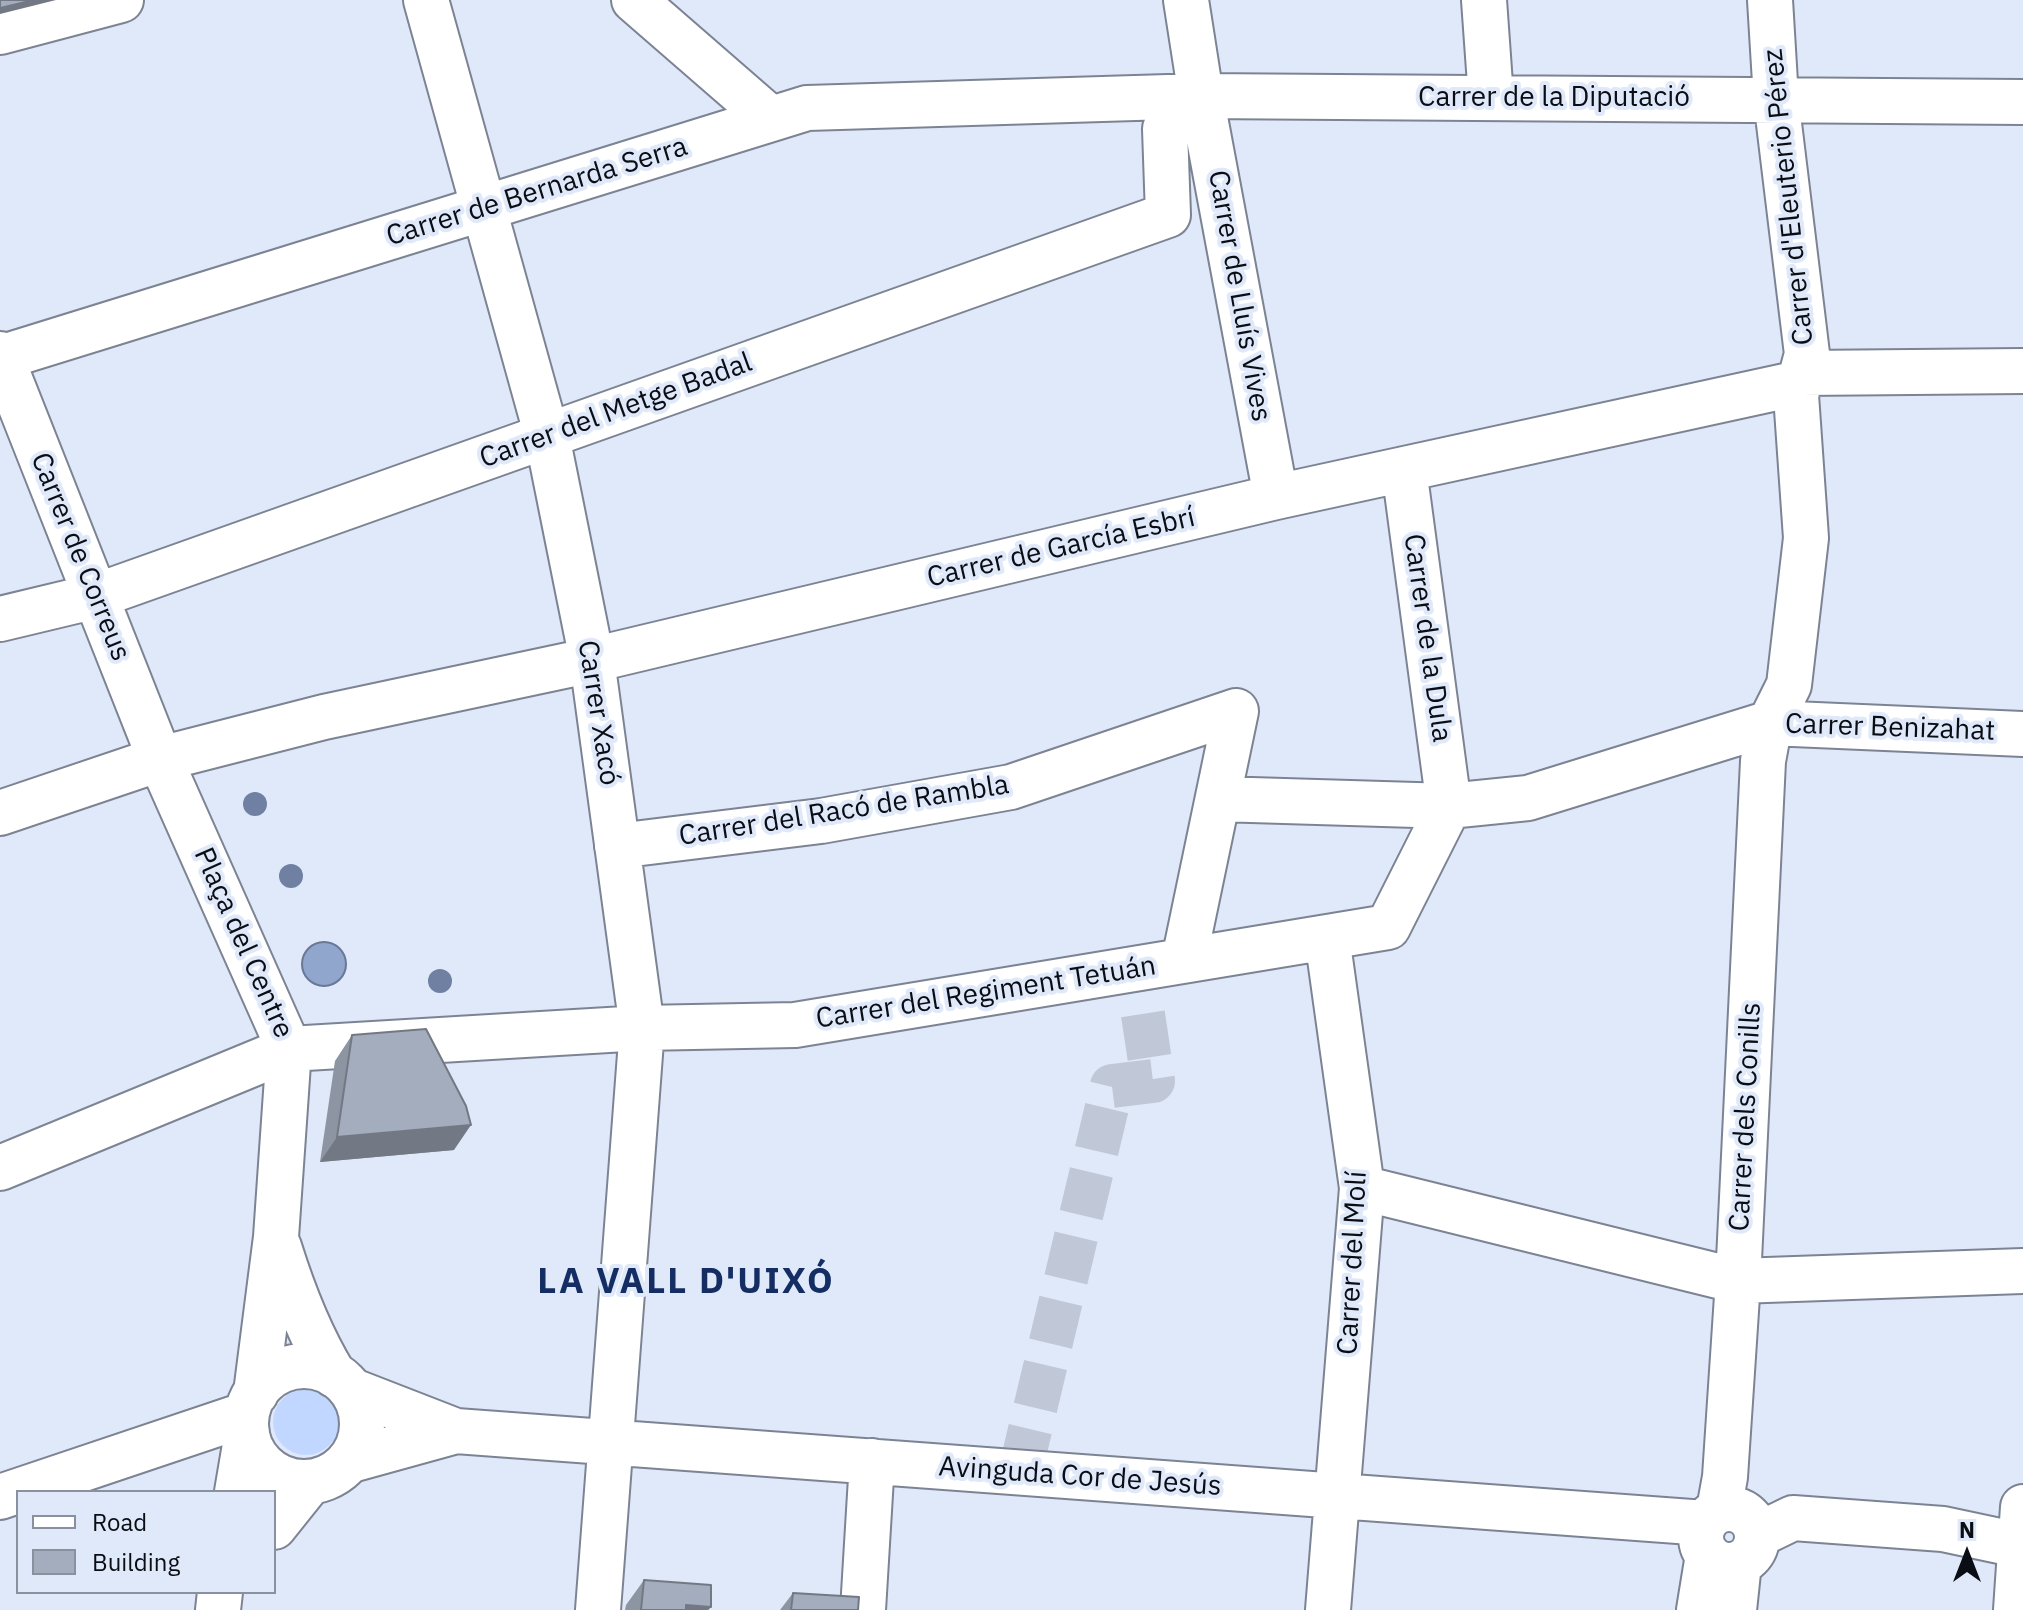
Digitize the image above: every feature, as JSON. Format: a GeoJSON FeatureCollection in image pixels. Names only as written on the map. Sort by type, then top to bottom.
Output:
{"type":"FeatureCollection","features":[{"type":"Feature","properties":{"kind":"street"},"geometry":{"type":"LineString","coordinates":[[0,32],[121,0]]}},
{"type":"Feature","properties":{"kind":"street","name":"Carrer Xacó"},"geometry":{"type":"LineString","coordinates":[[426,0],[547,436],[592,660],[642,1028],[598,1610]]}},
{"type":"Feature","properties":{"kind":"street"},"geometry":{"type":"LineString","coordinates":[[634,0],[771,119]]}},
{"type":"Feature","properties":{"kind":"street","name":"Carrer de Lluís Vives"},"geometry":{"type":"LineString","coordinates":[[1186,0],[1276,497]]}},
{"type":"Feature","properties":{"kind":"street"},"geometry":{"type":"LineString","coordinates":[[1484,0],[1491,98]]}},
{"type":"Feature","properties":{"kind":"street","name":"Carrer d'Eleuterio Pérez"},"geometry":{"type":"LineString","coordinates":[[1770,0],[1776,99],[1807,354],[1796,395],[1806,538],[1789,685],[1770,723]]}},
{"type":"Feature","properties":{"kind":"street","name":"Carrer de la Diputació"},"geometry":{"type":"LineString","coordinates":[[1086,99],[1201,96],[2023,102]]}},
{"type":"Feature","properties":{"kind":"street","name":"Carrer del Metge Badal"},"geometry":{"type":"LineString","coordinates":[[0,619],[96,596],[1168,215],[1165,129],[1201,96]]}},
{"type":"Feature","properties":{"kind":"street","name":"Carrer de Bernarda Serra"},"geometry":{"type":"LineString","coordinates":[[0,357],[807,108],[1086,99]]}},
{"type":"Feature","properties":{"kind":"street","name":"Carrer de Correus"},"geometry":{"type":"LineString","coordinates":[[0,357],[160,759]]}},
{"type":"Feature","properties":{"kind":"street","name":"Carrer de García Esbrí"},"geometry":{"type":"LineString","coordinates":[[160,759],[324,717],[592,660],[1276,497],[1801,378],[2023,371]]}},
{"type":"Feature","properties":{"kind":"street","name":"Carrer de la Dula"},"geometry":{"type":"LineString","coordinates":[[1404,469],[1449,806]]}},
{"type":"Feature","properties":{"kind":"street","name":"Carrer del Racó de Rambla"},"geometry":{"type":"LineString","coordinates":[[617,846],[821,821],[1011,787],[1236,711],[1184,960]]}},
{"type":"Feature","properties":{"kind":"street","name":"Carrer Benizahat"},"geometry":{"type":"LineString","coordinates":[[1218,799],[1449,806],[1528,798],[1770,723],[2023,734]]}},
{"type":"Feature","properties":{"kind":"street","name":"Carrer dels Conills"},"geometry":{"type":"LineString","coordinates":[[1726,1537],[1725,1477],[1738,1281],[1763,761],[1770,723]]}},
{"type":"Feature","properties":{"kind":"street"},"geometry":{"type":"LineString","coordinates":[[0,813],[160,759]]}},
{"type":"Feature","properties":{"kind":"street","name":"Plaça del Centre"},"geometry":{"type":"LineString","coordinates":[[160,759],[289,1049],[642,1028]]}},
{"type":"Feature","properties":{"kind":"street","name":"Carrer del Regiment Tetuán"},"geometry":{"type":"LineString","coordinates":[[642,1028],[795,1025],[1388,927],[1449,806]]}},
{"type":"Feature","properties":{"kind":"street","name":"Carrer del Molí"},"geometry":{"type":"LineString","coordinates":[[1327,937],[1362,1188],[1328,1610]]}},
{"type":"Feature","properties":{"kind":"street"},"geometry":{"type":"LineString","coordinates":[[0,1168],[289,1049],[276,1237],[237,1490]]}},
{"type":"Feature","properties":{"kind":"street"},"geometry":{"type":"LineString","coordinates":[[1362,1188],[1738,1281],[2023,1271]]}},
{"type":"Feature","properties":{"kind":"street"},"geometry":{"type":"LineString","coordinates":[[276,1237],[292,1289],[316,1346],[343,1383],[361,1408],[363,1425],[360,1443],[351,1460],[326,1478],[310,1482],[293,1481],[276,1475],[263,1465],[252,1450],[250,1413],[268,1379],[285,1369],[304,1366],[322,1369],[343,1383]]}},
{"type":"Feature","properties":{"kind":"street","name":"Avinguda Cor de Jesús"},"geometry":{"type":"LineString","coordinates":[[343,1383],[456,1431],[1336,1496],[1726,1537],[1793,1518],[2022,1533]]}},
{"type":"Feature","properties":{"kind":"street"},"geometry":{"type":"LineString","coordinates":[[21,1490],[250,1413]]}},
{"type":"Feature","properties":{"kind":"street","name":"Avinguda Cor de Jesús"},"geometry":{"type":"LineString","coordinates":[[351,1460],[456,1431]]}},
{"type":"Feature","properties":{"kind":"street"},"geometry":{"type":"LineString","coordinates":[[863,1610],[872,1461]]}},
{"type":"Feature","properties":{"kind":"street"},"geometry":{"type":"LineString","coordinates":[[276,1524],[310,1482]]}},
{"type":"Feature","properties":{"kind":"street"},"geometry":{"type":"LineString","coordinates":[[2016,1610],[2022,1533]]}},
{"type":"Feature","properties":{"kind":"street"},"geometry":{"type":"LineString","coordinates":[[1699,1610],[1726,1537]]}},
{"type":"Feature","properties":{"kind":"street"},"geometry":{"type":"LineString","coordinates":[[1726,1537],[1734,1610]]}},
{"type":"Feature","properties":{"kind":"shaded area"},"geometry":{"type":"Polygon","coordinates":[[[324,942],[340,948],[346,964],[340,980],[324,986],[308,980],[302,964],[308,948],[324,942]]]}},
{"type":"Feature","properties":{"kind":"shaded area"},"geometry":{"type":"Polygon","coordinates":[[[299,1389],[313,1389],[325,1394],[334,1403],[339,1422],[337,1435],[330,1446],[313,1455],[299,1455],[287,1450],[278,1441],[273,1429],[273,1415],[278,1403],[287,1394],[299,1389]]]}},
{"type":"Feature","properties":{"kind":"building"},"geometry":{"type":"Polygon","coordinates":[[[0,0],[34,0],[0,8],[0,0]]]}},
{"type":"Feature","properties":{"kind":"building"},"geometry":{"type":"Polygon","coordinates":[[[426,1029],[466,1106],[471,1125],[337,1137],[352,1035],[426,1029]]]}},
{"type":"Feature","properties":{"kind":"building"},"geometry":{"type":"Polygon","coordinates":[[[644,1580],[711,1585],[711,1607],[686,1605],[686,1610],[641,1610],[644,1580]]]}},
{"type":"Feature","properties":{"kind":"building"},"geometry":{"type":"Polygon","coordinates":[[[793,1593],[859,1597],[858,1610],[791,1610],[793,1593]]]}},
{"type":"Feature","properties":{"kind":"tunnel"},"geometry":{"type":"LineString","coordinates":[[1020,1472],[1112,1086],[1153,1081],[1136,968]]}},
{"type":"Feature","properties":{"kind":"district","name":"LA VALL D'UIXÓ"},"geometry":{"type":"Point","coordinates":[686,1283]}}]}
